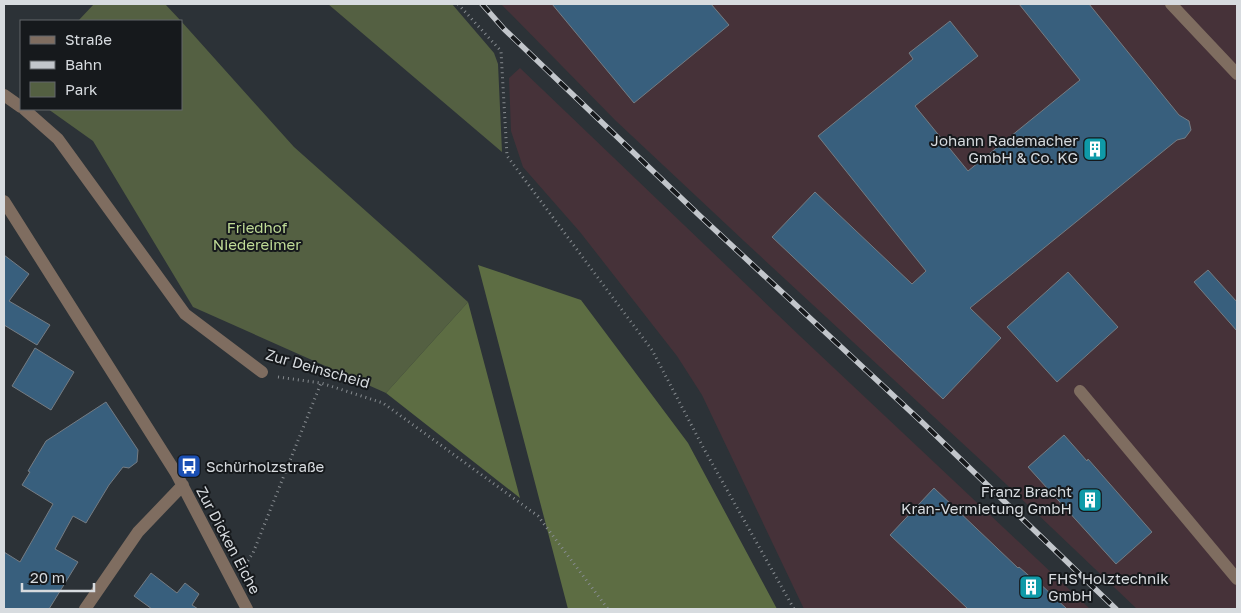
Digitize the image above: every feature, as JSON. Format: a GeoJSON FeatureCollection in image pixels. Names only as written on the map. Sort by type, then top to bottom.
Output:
{"type":"FeatureCollection","features":[{"type":"Feature","properties":{"kind":"street"},"geometry":{"type":"LineString","coordinates":[[1171,4],[1237,74]]}},
{"type":"Feature","properties":{"kind":"street","name":"Zur Deinscheid"},"geometry":{"type":"LineString","coordinates":[[4,95],[20,106]]}},
{"type":"Feature","properties":{"kind":"street","name":"Zur Deinscheid"},"geometry":{"type":"LineString","coordinates":[[25,110],[58,139],[184,314],[262,372]]}},
{"type":"Feature","properties":{"kind":"street"},"geometry":{"type":"LineString","coordinates":[[4,201],[183,485],[138,532],[85,609]]}},
{"type":"Feature","properties":{"kind":"street"},"geometry":{"type":"LineString","coordinates":[[1080,391],[1237,579]]}},
{"type":"Feature","properties":{"kind":"street","name":"Zur Dicken Eiche"},"geometry":{"type":"LineString","coordinates":[[183,485],[247,609]]}},
{"type":"Feature","properties":{"kind":"path"},"geometry":{"type":"LineString","coordinates":[[458,4],[501,51],[508,156],[652,350],[704,449],[794,609]]}},
{"type":"Feature","properties":{"kind":"path","name":"Zur Deinscheid"},"geometry":{"type":"LineString","coordinates":[[262,372],[288,379],[321,383],[382,403],[538,516],[608,609]]}},
{"type":"Feature","properties":{"kind":"path"},"geometry":{"type":"LineString","coordinates":[[233,581],[253,553],[321,383]]}},
{"type":"Feature","properties":{"kind":"shaded area"},"geometry":{"type":"Polygon","coordinates":[[[501,4],[1237,4],[1237,609],[1137,609],[987,466],[615,120],[501,4]]]}},
{"type":"Feature","properties":{"kind":"shaded area"},"geometry":{"type":"Polygon","coordinates":[[[520,68],[801,337],[1090,609],[804,609],[702,395],[677,356],[580,232],[523,167],[511,131],[509,78],[520,68]]]}},
{"type":"Feature","properties":{"kind":"green space"},"geometry":{"type":"Polygon","coordinates":[[[94,4],[165,4],[180,20],[79,20],[94,4]]]}},
{"type":"Feature","properties":{"kind":"green space"},"geometry":{"type":"Polygon","coordinates":[[[328,4],[452,4],[494,53],[498,64],[502,152],[328,4]]]}},
{"type":"Feature","properties":{"kind":"green space","name":"Friedhof Niedereimer"},"geometry":{"type":"Polygon","coordinates":[[[182,22],[294,147],[468,302],[386,393],[193,307],[93,141],[49,110],[182,110],[182,22]]]}},
{"type":"Feature","properties":{"kind":"green space"},"geometry":{"type":"Polygon","coordinates":[[[478,265],[581,300],[688,443],[777,609],[568,609],[478,265]]]}},
{"type":"Feature","properties":{"kind":"green space"},"geometry":{"type":"Polygon","coordinates":[[[468,302],[520,498],[386,393],[468,302]]]}},
{"type":"Feature","properties":{"kind":"building"},"geometry":{"type":"Polygon","coordinates":[[[552,4],[711,4],[729,25],[634,103],[552,4]]]}},
{"type":"Feature","properties":{"kind":"building"},"geometry":{"type":"Polygon","coordinates":[[[1019,4],[1089,4],[1179,115],[1189,121],[1191,130],[1185,138],[1177,140],[970,308],[1001,338],[943,399],[772,237],[815,192],[912,284],[926,271],[818,136],[913,59],[909,53],[950,21],[978,56],[915,106],[968,171],[1080,80],[1019,4]]]}},
{"type":"Feature","properties":{"kind":"building"},"geometry":{"type":"Polygon","coordinates":[[[4,255],[29,274],[9,301],[50,325],[37,345],[4,325],[4,255]]]}},
{"type":"Feature","properties":{"kind":"building"},"geometry":{"type":"Polygon","coordinates":[[[1208,270],[1237,302],[1237,331],[1194,282],[1208,270]]]}},
{"type":"Feature","properties":{"kind":"building"},"geometry":{"type":"Polygon","coordinates":[[[1068,272],[1118,327],[1057,382],[1007,327],[1068,272]]]}},
{"type":"Feature","properties":{"kind":"building"},"geometry":{"type":"Polygon","coordinates":[[[35,348],[74,372],[51,410],[12,386],[35,348]]]}},
{"type":"Feature","properties":{"kind":"building"},"geometry":{"type":"Polygon","coordinates":[[[106,402],[138,450],[137,462],[129,468],[123,467],[109,485],[86,523],[73,516],[55,549],[78,562],[49,609],[4,609],[4,552],[20,562],[53,504],[22,485],[30,472],[28,471],[46,441],[106,402]]]}},
{"type":"Feature","properties":{"kind":"building","name":"Franz Bracht Kran-Vermietung GmbH"},"geometry":{"type":"Polygon","coordinates":[[[1064,435],[1087,461],[1088,459],[1152,532],[1116,564],[1028,467],[1064,435]]]}},
{"type":"Feature","properties":{"kind":"building"},"geometry":{"type":"Polygon","coordinates":[[[934,488],[1018,568],[1036,580],[1067,609],[968,609],[890,535],[934,488]]]}},
{"type":"Feature","properties":{"kind":"building"},"geometry":{"type":"Polygon","coordinates":[[[151,573],[177,593],[185,583],[199,594],[192,605],[198,609],[152,609],[134,596],[151,573]]]}},
{"type":"Feature","properties":{"kind":"railway"},"geometry":{"type":"LineString","coordinates":[[482,4],[504,29],[700,216],[924,424],[1116,609]]}},
{"type":"Feature","properties":{"kind":"place","name":"Johann Rademacher GmbH & Co. KG"},"geometry":{"type":"Point","coordinates":[1095,149]}},
{"type":"Feature","properties":{"kind":"place","name":"Schürholzstraße"},"geometry":{"type":"Point","coordinates":[189,466]}},
{"type":"Feature","properties":{"kind":"place","name":"Franz Bracht Kran-Vermietung GmbH"},"geometry":{"type":"Point","coordinates":[1090,500]}},
{"type":"Feature","properties":{"kind":"place","name":"FHS Holztechnik GmbH"},"geometry":{"type":"Point","coordinates":[1031,587]}}]}
